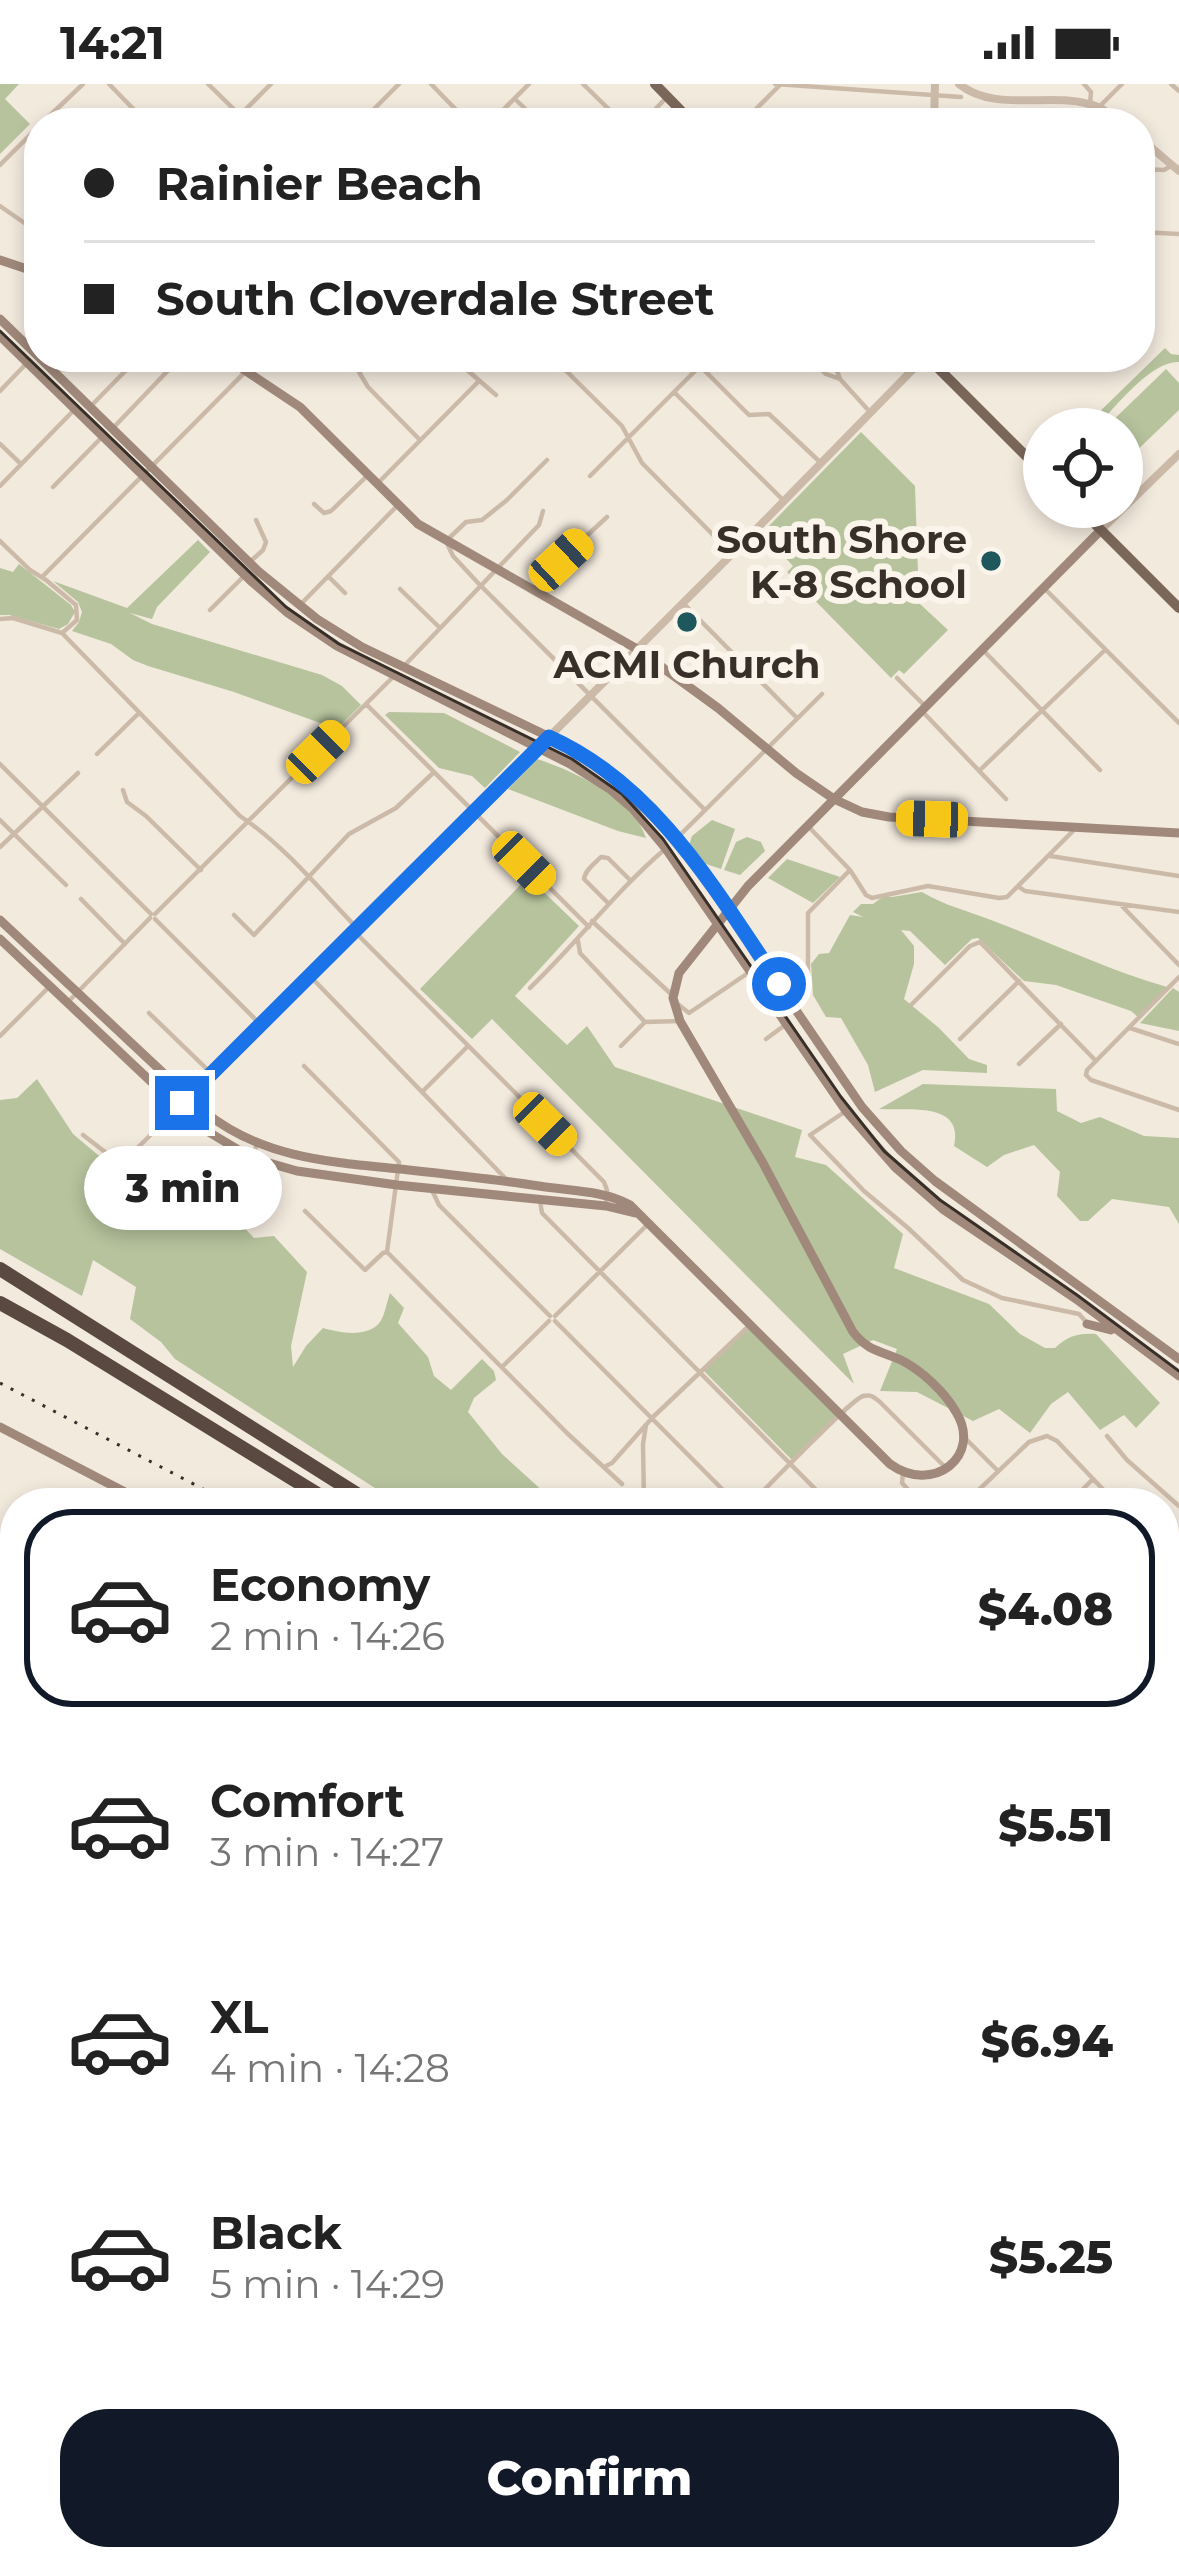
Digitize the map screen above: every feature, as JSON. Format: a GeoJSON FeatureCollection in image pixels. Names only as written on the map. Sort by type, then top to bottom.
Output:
{"type":"FeatureCollection","features":[{"type":"Feature","properties":{"kind":"highway"},"geometry":{"type":"LineString","coordinates":[[0,1269],[347,1488]]}},
{"type":"Feature","properties":{"kind":"highway"},"geometry":{"type":"LineString","coordinates":[[0,1303],[308,1488]]}},
{"type":"Feature","properties":{"kind":"main road"},"geometry":{"type":"LineString","coordinates":[[655,84],[679,108]]}},
{"type":"Feature","properties":{"kind":"main road"},"geometry":{"type":"LineString","coordinates":[[0,319],[24,345]]}},
{"type":"Feature","properties":{"kind":"main road"},"geometry":{"type":"LineString","coordinates":[[46,372],[75,409],[152,466],[299,606],[398,671],[586,772],[632,808],[846,1111],[895,1167],[931,1199],[1179,1376]]}},
{"type":"Feature","properties":{"kind":"main road"},"geometry":{"type":"LineString","coordinates":[[52,372],[91,406],[143,476],[245,576],[320,637],[583,753],[619,778],[676,839],[861,1105],[901,1151],[1179,1359]]}},
{"type":"Feature","properties":{"kind":"main road"},"geometry":{"type":"LineString","coordinates":[[248,372],[300,407],[418,524],[637,649],[834,799],[862,812],[889,817],[1179,833]]}},
{"type":"Feature","properties":{"kind":"main road"},"geometry":{"type":"LineString","coordinates":[[941,372],[1023,452]]}},
{"type":"Feature","properties":{"kind":"main road"},"geometry":{"type":"LineString","coordinates":[[0,939],[178,1108],[212,1136],[252,1158],[297,1171],[397,1185],[540,1200],[624,1202],[872,1447],[903,1472],[925,1477],[947,1469],[957,1457],[963,1436],[955,1409],[922,1375],[897,1358],[869,1348],[853,1332],[674,998],[682,967],[748,886],[1101,530],[1179,608]]}},
{"type":"Feature","properties":{"kind":"main road"},"geometry":{"type":"LineString","coordinates":[[714,890],[730,892],[748,886]]}},
{"type":"Feature","properties":{"kind":"main road"},"geometry":{"type":"LineString","coordinates":[[0,920],[188,1098],[226,1128],[257,1144],[302,1159],[508,1181],[606,1201]]}},
{"type":"Feature","properties":{"kind":"main road"},"geometry":{"type":"LineString","coordinates":[[1087,1324],[1122,1334]]}},
{"type":"Feature","properties":{"kind":"main road"},"geometry":{"type":"LineString","coordinates":[[0,1427],[115,1488]]}},
{"type":"Feature","properties":{"kind":"main road"},"geometry":{"type":"LineString","coordinates":[[92,1477],[110,1488]]}},
{"type":"Feature","properties":{"kind":"street"},"geometry":{"type":"LineString","coordinates":[[59,108],[83,84]]}},
{"type":"Feature","properties":{"kind":"street"},"geometry":{"type":"LineString","coordinates":[[109,84],[132,108]]}},
{"type":"Feature","properties":{"kind":"street"},"geometry":{"type":"LineString","coordinates":[[208,84],[232,108]]}},
{"type":"Feature","properties":{"kind":"street"},"geometry":{"type":"LineString","coordinates":[[248,108],[272,84]]}},
{"type":"Feature","properties":{"kind":"street"},"geometry":{"type":"LineString","coordinates":[[375,108],[399,84]]}},
{"type":"Feature","properties":{"kind":"street"},"geometry":{"type":"LineString","coordinates":[[430,84],[454,108]]}},
{"type":"Feature","properties":{"kind":"street"},"geometry":{"type":"LineString","coordinates":[[506,108],[529,84]]}},
{"type":"Feature","properties":{"kind":"street"},"geometry":{"type":"LineString","coordinates":[[583,84],[608,108]]}},
{"type":"Feature","properties":{"kind":"street"},"geometry":{"type":"LineString","coordinates":[[756,108],[778,84],[935,89],[961,97]]}},
{"type":"Feature","properties":{"kind":"street"},"geometry":{"type":"LineString","coordinates":[[959,84],[984,98],[1097,108]]}},
{"type":"Feature","properties":{"kind":"street"},"geometry":{"type":"LineString","coordinates":[[1084,84],[1094,106]]}},
{"type":"Feature","properties":{"kind":"street"},"geometry":{"type":"LineString","coordinates":[[1094,106],[1122,84]]}},
{"type":"Feature","properties":{"kind":"street"},"geometry":{"type":"LineString","coordinates":[[1171,84],[1179,91]]}},
{"type":"Feature","properties":{"kind":"street"},"geometry":{"type":"LineString","coordinates":[[657,108],[668,97]]}},
{"type":"Feature","properties":{"kind":"street"},"geometry":{"type":"LineString","coordinates":[[515,99],[524,108]]}},
{"type":"Feature","properties":{"kind":"street"},"geometry":{"type":"LineString","coordinates":[[0,165],[24,142]]}},
{"type":"Feature","properties":{"kind":"street"},"geometry":{"type":"LineString","coordinates":[[0,391],[24,366]]}},
{"type":"Feature","properties":{"kind":"street"},"geometry":{"type":"LineString","coordinates":[[91,406],[125,372]]}},
{"type":"Feature","properties":{"kind":"street"},"geometry":{"type":"LineString","coordinates":[[53,487],[166,372]]}},
{"type":"Feature","properties":{"kind":"street"},"geometry":{"type":"LineString","coordinates":[[42,577],[245,372]]}},
{"type":"Feature","properties":{"kind":"street"},"geometry":{"type":"LineString","coordinates":[[359,372],[420,440]]}},
{"type":"Feature","properties":{"kind":"street"},"geometry":{"type":"LineString","coordinates":[[469,372],[496,395]]}},
{"type":"Feature","properties":{"kind":"street"},"geometry":{"type":"LineString","coordinates":[[567,372],[622,426],[642,463],[732,554]]}},
{"type":"Feature","properties":{"kind":"street"},"geometry":{"type":"LineString","coordinates":[[590,476],[694,372]]}},
{"type":"Feature","properties":{"kind":"street"},"geometry":{"type":"LineString","coordinates":[[706,372],[749,415],[769,414],[821,464]]}},
{"type":"Feature","properties":{"kind":"street"},"geometry":{"type":"LineString","coordinates":[[824,372],[840,379]]}},
{"type":"Feature","properties":{"kind":"street"},"geometry":{"type":"LineString","coordinates":[[837,372],[871,413]]}},
{"type":"Feature","properties":{"kind":"street"},"geometry":{"type":"LineString","coordinates":[[118,1166],[911,372]]}},
{"type":"Feature","properties":{"kind":"street"},"geometry":{"type":"LineString","coordinates":[[377,484],[479,381]]}},
{"type":"Feature","properties":{"kind":"street"},"geometry":{"type":"LineString","coordinates":[[674,392],[784,501]]}},
{"type":"Feature","properties":{"kind":"street"},"geometry":{"type":"LineString","coordinates":[[0,486],[75,409]]}},
{"type":"Feature","properties":{"kind":"street"},"geometry":{"type":"LineString","coordinates":[[0,444],[21,464]]}},
{"type":"Feature","properties":{"kind":"street"},"geometry":{"type":"LineString","coordinates":[[1101,530],[1179,454]]}},
{"type":"Feature","properties":{"kind":"street"},"geometry":{"type":"LineString","coordinates":[[547,460],[507,500],[482,520],[466,522],[446,541],[479,584],[705,810]]}},
{"type":"Feature","properties":{"kind":"street"},"geometry":{"type":"LineString","coordinates":[[314,504],[324,513],[331,512],[368,475]]}},
{"type":"Feature","properties":{"kind":"street"},"geometry":{"type":"LineString","coordinates":[[299,606],[398,504]]}},
{"type":"Feature","properties":{"kind":"street"},"geometry":{"type":"LineString","coordinates":[[67,1003],[398,671],[538,525],[542,511]]}},
{"type":"Feature","properties":{"kind":"street"},"geometry":{"type":"LineString","coordinates":[[534,589],[607,517]]}},
{"type":"Feature","properties":{"kind":"street"},"geometry":{"type":"LineString","coordinates":[[250,563],[266,542],[256,520]]}},
{"type":"Feature","properties":{"kind":"street"},"geometry":{"type":"LineString","coordinates":[[0,541],[74,602],[79,614],[62,633]]}},
{"type":"Feature","properties":{"kind":"street"},"geometry":{"type":"LineString","coordinates":[[210,610],[245,576]]}},
{"type":"Feature","properties":{"kind":"street"},"geometry":{"type":"LineString","coordinates":[[328,577],[345,593]]}},
{"type":"Feature","properties":{"kind":"street"},"geometry":{"type":"LineString","coordinates":[[1045,588],[1179,723]]}},
{"type":"Feature","properties":{"kind":"street"},"geometry":{"type":"LineString","coordinates":[[400,589],[439,627]]}},
{"type":"Feature","properties":{"kind":"street"},"geometry":{"type":"LineString","coordinates":[[683,603],[796,717]]}},
{"type":"Feature","properties":{"kind":"street"},"geometry":{"type":"LineString","coordinates":[[2,618],[62,633],[240,816],[282,849],[601,1179],[606,1201]]}},
{"type":"Feature","properties":{"kind":"street"},"geometry":{"type":"LineString","coordinates":[[983,650],[1100,770]]}},
{"type":"Feature","properties":{"kind":"street"},"geometry":{"type":"LineString","coordinates":[[980,771],[1105,650]]}},
{"type":"Feature","properties":{"kind":"street"},"geometry":{"type":"LineString","coordinates":[[897,678],[1006,799]]}},
{"type":"Feature","properties":{"kind":"street"},"geometry":{"type":"LineString","coordinates":[[676,839],[822,694]]}},
{"type":"Feature","properties":{"kind":"street"},"geometry":{"type":"LineString","coordinates":[[366,704],[590,924],[674,998]]}},
{"type":"Feature","properties":{"kind":"street"},"geometry":{"type":"LineString","coordinates":[[97,754],[139,713]]}},
{"type":"Feature","properties":{"kind":"street"},"geometry":{"type":"LineString","coordinates":[[0,764],[261,1024]]}},
{"type":"Feature","properties":{"kind":"street"},"geometry":{"type":"LineString","coordinates":[[0,847],[78,772]]}},
{"type":"Feature","properties":{"kind":"street"},"geometry":{"type":"LineString","coordinates":[[234,915],[254,935],[354,829],[397,808],[434,772]]}},
{"type":"Feature","properties":{"kind":"street"},"geometry":{"type":"LineString","coordinates":[[123,790],[128,802],[200,870]]}},
{"type":"Feature","properties":{"kind":"street"},"geometry":{"type":"LineString","coordinates":[[0,820],[66,885]]}},
{"type":"Feature","properties":{"kind":"street"},"geometry":{"type":"LineString","coordinates":[[807,825],[850,870],[868,897],[921,886],[1000,898],[1016,890],[1075,826]]}},
{"type":"Feature","properties":{"kind":"street"},"geometry":{"type":"LineString","coordinates":[[530,988],[666,850]]}},
{"type":"Feature","properties":{"kind":"street"},"geometry":{"type":"LineString","coordinates":[[1050,856],[1179,876]]}},
{"type":"Feature","properties":{"kind":"street"},"geometry":{"type":"LineString","coordinates":[[608,904],[584,879],[602,857],[631,881]]}},
{"type":"Feature","properties":{"kind":"street"},"geometry":{"type":"LineString","coordinates":[[792,1006],[808,992],[808,913],[850,870]]}},
{"type":"Feature","properties":{"kind":"street"},"geometry":{"type":"LineString","coordinates":[[1016,890],[1179,912]]}},
{"type":"Feature","properties":{"kind":"street"},"geometry":{"type":"LineString","coordinates":[[80,899],[125,944]]}},
{"type":"Feature","properties":{"kind":"street"},"geometry":{"type":"LineString","coordinates":[[1120,904],[1179,964]]}},
{"type":"Feature","properties":{"kind":"street"},"geometry":{"type":"LineString","coordinates":[[578,941],[580,952],[645,1022]]}},
{"type":"Feature","properties":{"kind":"street"},"geometry":{"type":"LineString","coordinates":[[912,1004],[977,942],[1096,1060]]}},
{"type":"Feature","properties":{"kind":"street"},"geometry":{"type":"LineString","coordinates":[[621,1046],[645,1022],[684,1017],[748,973]]}},
{"type":"Feature","properties":{"kind":"street"},"geometry":{"type":"LineString","coordinates":[[310,976],[508,1181]]}},
{"type":"Feature","properties":{"kind":"street"},"geometry":{"type":"LineString","coordinates":[[1179,977],[1086,1075],[1179,1110]]}},
{"type":"Feature","properties":{"kind":"street"},"geometry":{"type":"LineString","coordinates":[[959,1039],[1019,981]]}},
{"type":"Feature","properties":{"kind":"street"},"geometry":{"type":"LineString","coordinates":[[0,1036],[49,987]]}},
{"type":"Feature","properties":{"kind":"street"},"geometry":{"type":"LineString","coordinates":[[149,1013],[212,1074]]}},
{"type":"Feature","properties":{"kind":"street"},"geometry":{"type":"LineString","coordinates":[[1019,1064],[1061,1024]]}},
{"type":"Feature","properties":{"kind":"street"},"geometry":{"type":"LineString","coordinates":[[766,1039],[785,1025]]}},
{"type":"Feature","properties":{"kind":"street"},"geometry":{"type":"LineString","coordinates":[[1130,1028],[1179,1044]]}},
{"type":"Feature","properties":{"kind":"street"},"geometry":{"type":"LineString","coordinates":[[422,1091],[468,1046]]}},
{"type":"Feature","properties":{"kind":"street"},"geometry":{"type":"LineString","coordinates":[[304,1066],[396,1157],[397,1185],[387,1252]]}},
{"type":"Feature","properties":{"kind":"street"},"geometry":{"type":"LineString","coordinates":[[846,1111],[810,1135],[963,1280],[1002,1298],[1080,1308]]}},
{"type":"Feature","properties":{"kind":"street"},"geometry":{"type":"LineString","coordinates":[[83,1136],[110,1155],[140,1188]]}},
{"type":"Feature","properties":{"kind":"street"},"geometry":{"type":"LineString","coordinates":[[229,1184],[252,1158],[257,1144]]}},
{"type":"Feature","properties":{"kind":"street"},"geometry":{"type":"LineString","coordinates":[[543,1187],[542,1213],[814,1488]]}},
{"type":"Feature","properties":{"kind":"street"},"geometry":{"type":"LineString","coordinates":[[431,1188],[439,1205],[721,1488]]}},
{"type":"Feature","properties":{"kind":"street"},"geometry":{"type":"LineString","coordinates":[[305,1211],[365,1270],[387,1252]]}},
{"type":"Feature","properties":{"kind":"street"},"geometry":{"type":"LineString","coordinates":[[502,1367],[600,1271],[645,1218]]}},
{"type":"Feature","properties":{"kind":"street"},"geometry":{"type":"LineString","coordinates":[[387,1252],[622,1484]]}},
{"type":"Feature","properties":{"kind":"street"},"geometry":{"type":"LineString","coordinates":[[1080,1308],[1089,1291]]}},
{"type":"Feature","properties":{"kind":"street"},"geometry":{"type":"LineString","coordinates":[[1080,1308],[1087,1324],[1094,1323],[1102,1300]]}},
{"type":"Feature","properties":{"kind":"street"},"geometry":{"type":"LineString","coordinates":[[605,1466],[751,1324]]}},
{"type":"Feature","properties":{"kind":"street"},"geometry":{"type":"LineString","coordinates":[[767,1488],[864,1396],[880,1402],[947,1469]]}},
{"type":"Feature","properties":{"kind":"street"},"geometry":{"type":"LineString","coordinates":[[644,1488],[646,1425]]}},
{"type":"Feature","properties":{"kind":"street"},"geometry":{"type":"LineString","coordinates":[[963,1436],[998,1472]]}},
{"type":"Feature","properties":{"kind":"street"},"geometry":{"type":"LineString","coordinates":[[981,1488],[1029,1442],[1044,1436],[1057,1441],[1100,1488]]}},
{"type":"Feature","properties":{"kind":"street"},"geometry":{"type":"LineString","coordinates":[[1107,1436],[1159,1488]]}},
{"type":"Feature","properties":{"kind":"street"},"geometry":{"type":"LineString","coordinates":[[903,1472],[906,1488]]}},
{"type":"Feature","properties":{"kind":"street"},"geometry":{"type":"LineString","coordinates":[[1084,1488],[1092,1480]]}},
{"type":"Feature","properties":{"kind":"green space"},"geometry":{"type":"Polygon","coordinates":[[[0,84],[19,84],[5,99],[24,118],[24,130],[0,154],[0,84]]]}},
{"type":"Feature","properties":{"kind":"green space"},"geometry":{"type":"Polygon","coordinates":[[[1165,348],[1179,355],[1179,362],[1155,370],[1155,358],[1165,348]]]}},
{"type":"Feature","properties":{"kind":"green space"},"geometry":{"type":"Polygon","coordinates":[[[1166,369],[1179,383],[1179,410],[1143,445],[1143,408],[1126,408],[1166,369]]]}},
{"type":"Feature","properties":{"kind":"green space"},"geometry":{"type":"Polygon","coordinates":[[[1140,372],[1152,372],[1148,375],[1114,408],[1103,408],[1140,372]]]}},
{"type":"Feature","properties":{"kind":"green space"},"geometry":{"type":"Polygon","coordinates":[[[861,432],[915,486],[919,603],[948,630],[904,674],[899,670],[891,678],[787,572],[793,566],[762,533],[861,432]]]}},
{"type":"Feature","properties":{"kind":"green space"},"geometry":{"type":"Polygon","coordinates":[[[198,540],[210,552],[157,607],[152,619],[130,613],[152,624],[322,675],[342,686],[361,705],[337,729],[148,666],[111,644],[72,631],[82,612],[78,602],[53,581],[127,608],[198,540]]]}},
{"type":"Feature","properties":{"kind":"green space"},"geometry":{"type":"Polygon","coordinates":[[[19,564],[71,605],[75,612],[68,624],[59,629],[0,615],[0,568],[13,572],[19,564]]]}},
{"type":"Feature","properties":{"kind":"green space"},"geometry":{"type":"Polygon","coordinates":[[[444,713],[520,752],[485,788],[472,776],[439,768],[385,715],[444,713]]]}},
{"type":"Feature","properties":{"kind":"green space"},"geometry":{"type":"Polygon","coordinates":[[[537,759],[585,779],[616,799],[646,838],[508,789],[537,759]]]}},
{"type":"Feature","properties":{"kind":"green space"},"geometry":{"type":"Polygon","coordinates":[[[712,820],[735,829],[721,869],[703,863],[689,845],[692,836],[712,820]]]}},
{"type":"Feature","properties":{"kind":"green space"},"geometry":{"type":"Polygon","coordinates":[[[747,837],[761,842],[765,851],[740,875],[724,870],[736,842],[747,837]]]}},
{"type":"Feature","properties":{"kind":"green space"},"geometry":{"type":"Polygon","coordinates":[[[787,859],[840,877],[813,903],[768,878],[787,859]]]}},
{"type":"Feature","properties":{"kind":"green space"},"geometry":{"type":"Polygon","coordinates":[[[528,877],[579,926],[515,996],[567,1045],[587,1026],[615,1067],[802,1130],[795,1157],[826,1165],[903,1234],[894,1268],[989,1304],[1020,1334],[1045,1348],[1055,1348],[1074,1336],[1096,1334],[1160,1403],[1136,1428],[1124,1415],[1100,1430],[1068,1392],[1051,1404],[1030,1433],[999,1409],[973,1421],[917,1392],[880,1391],[897,1349],[873,1340],[843,1354],[854,1384],[492,1019],[472,1039],[420,989],[528,877]]]}},
{"type":"Feature","properties":{"kind":"green space"},"geometry":{"type":"Polygon","coordinates":[[[922,892],[1167,987],[1138,1017],[1056,985],[1024,981],[978,938],[945,965],[910,931],[901,930],[914,946],[904,999],[969,1059],[987,1065],[987,1073],[923,1070],[875,1092],[868,1065],[841,1018],[826,1017],[813,995],[811,964],[819,954],[829,953],[850,915],[863,917],[853,912],[861,904],[922,892]]]}},
{"type":"Feature","properties":{"kind":"green space"},"geometry":{"type":"Polygon","coordinates":[[[1173,988],[1179,992],[1179,1031],[1140,1023],[1173,988]]]}},
{"type":"Feature","properties":{"kind":"green space"},"geometry":{"type":"Polygon","coordinates":[[[37,1079],[73,1134],[120,1170],[145,1197],[165,1189],[207,1212],[236,1219],[254,1238],[274,1236],[307,1272],[291,1346],[293,1367],[323,1328],[353,1333],[375,1327],[390,1293],[404,1308],[398,1323],[428,1357],[434,1376],[451,1390],[482,1359],[496,1380],[474,1398],[468,1412],[502,1454],[539,1488],[375,1488],[175,1359],[130,1319],[136,1287],[93,1260],[82,1296],[0,1249],[0,1100],[17,1098],[37,1079]]]}},
{"type":"Feature","properties":{"kind":"green space"},"geometry":{"type":"Polygon","coordinates":[[[923,1084],[1056,1089],[1057,1111],[1081,1123],[1100,1117],[1144,1136],[1179,1138],[1179,1224],[1169,1207],[1112,1199],[1088,1221],[1080,1221],[1057,1196],[1060,1172],[1034,1145],[1004,1155],[987,1167],[954,1146],[955,1132],[943,1115],[879,1109],[923,1084]]]}},
{"type":"Feature","properties":{"kind":"green space"},"geometry":{"type":"Polygon","coordinates":[[[753,1325],[841,1414],[794,1462],[703,1370],[753,1325]]]}},
{"type":"Feature","properties":{"kind":"tram line"},"geometry":{"type":"LineString","coordinates":[[0,331],[24,354]]}},
{"type":"Feature","properties":{"kind":"tram line"},"geometry":{"type":"LineString","coordinates":[[42,372],[286,607],[339,644],[572,759],[622,794],[663,839],[841,1097],[884,1151],[940,1200],[1179,1371]]}},
{"type":"Feature","properties":{"kind":"railway"},"geometry":{"type":"LineString","coordinates":[[0,1383],[201,1488]]}},
{"type":"Feature","properties":{"kind":"place","name":"South Shore K-8 School"},"geometry":{"type":"Point","coordinates":[991,561]}},
{"type":"Feature","properties":{"kind":"place","name":"ACMI Church"},"geometry":{"type":"Point","coordinates":[687,622]}},
{"type":"Feature","properties":{"kind":"route"},"geometry":{"type":"LineString","coordinates":[[182,1103],[549,737],[607,769],[655,813],[779,984]]}}]}
